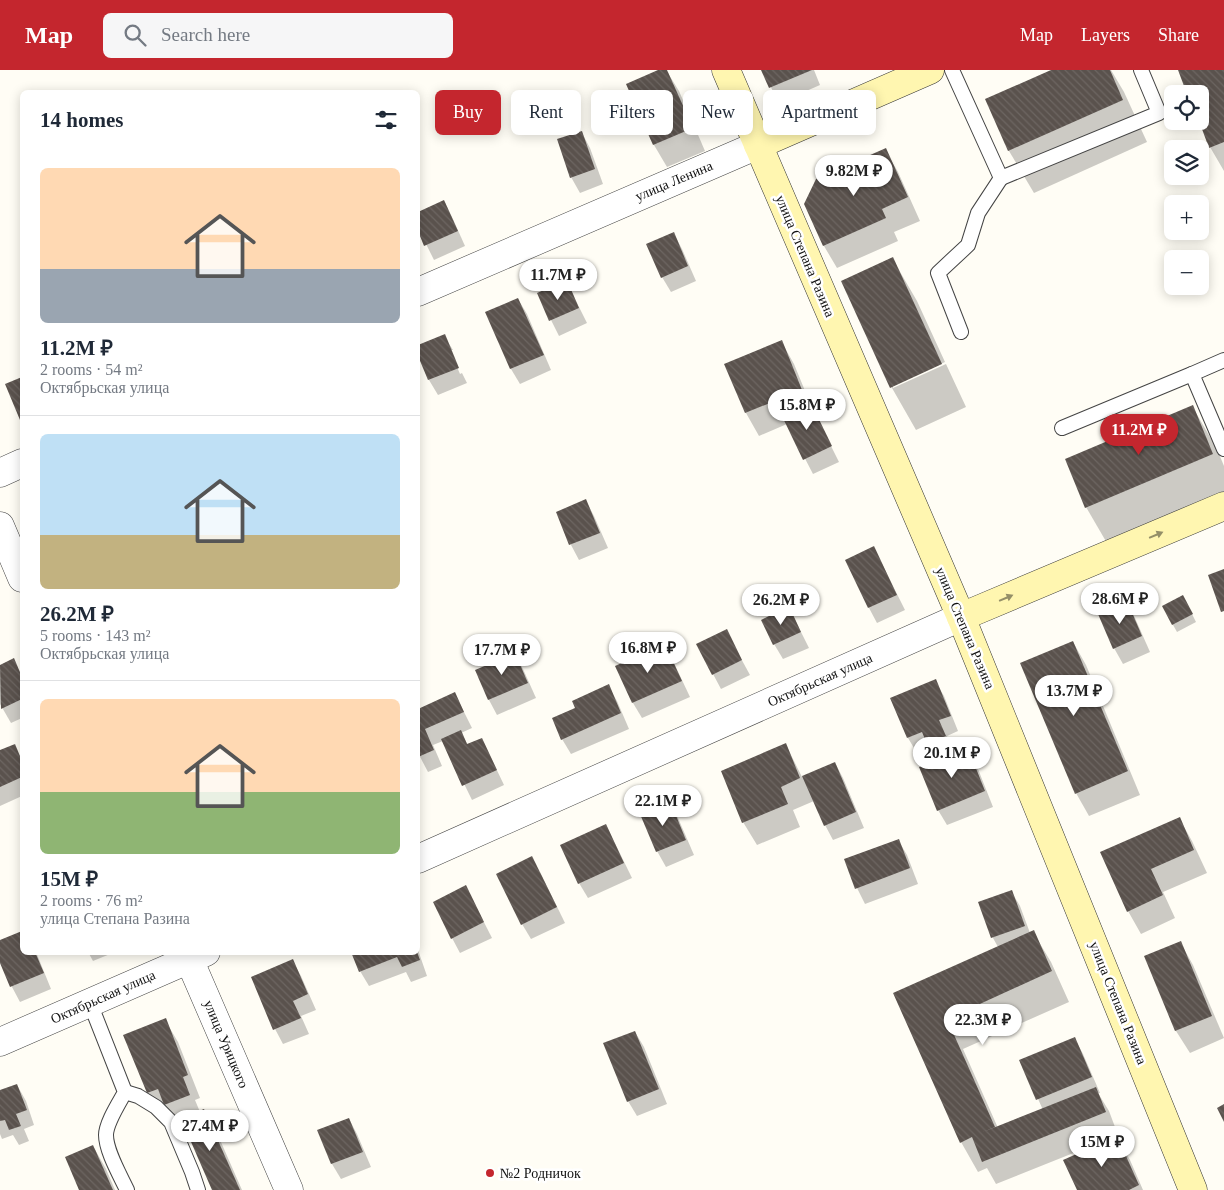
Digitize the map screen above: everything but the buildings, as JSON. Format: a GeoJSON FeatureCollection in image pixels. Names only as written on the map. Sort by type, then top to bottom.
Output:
{"type":"FeatureCollection","features":[{"type":"Feature","properties":{"kind":"main road","name":"улица Степана Разина"},"geometry":{"type":"LineString","coordinates":[[726,70],[961,617],[1193,1190]]}},
{"type":"Feature","properties":{"kind":"main road","name":"улица Ленина"},"geometry":{"type":"LineString","coordinates":[[758,145],[930,70]]}},
{"type":"Feature","properties":{"kind":"main road","name":"Октябрьская улица"},"geometry":{"type":"LineString","coordinates":[[961,617],[1224,506]]}},
{"type":"Feature","properties":{"kind":"street","name":"улица Ленина"},"geometry":{"type":"LineString","coordinates":[[420,291],[758,145]]}},
{"type":"Feature","properties":{"kind":"street"},"geometry":{"type":"LineString","coordinates":[[0,473],[20,464]]}},
{"type":"Feature","properties":{"kind":"street"},"geometry":{"type":"LineString","coordinates":[[0,526],[20,573]]}},
{"type":"Feature","properties":{"kind":"street","name":"Октябрьская улица"},"geometry":{"type":"LineString","coordinates":[[420,858],[961,617]]}},
{"type":"Feature","properties":{"kind":"street","name":"Октябрьская улица"},"geometry":{"type":"LineString","coordinates":[[0,1042],[194,955]]}},
{"type":"Feature","properties":{"kind":"street","name":"улица Урицкого"},"geometry":{"type":"LineString","coordinates":[[194,955],[289,1190]]}},
{"type":"Feature","properties":{"kind":"lane"},"geometry":{"type":"LineString","coordinates":[[952,70],[1001,178]]}},
{"type":"Feature","properties":{"kind":"lane"},"geometry":{"type":"LineString","coordinates":[[961,332],[938,273],[968,245],[978,213],[1001,178],[1159,113],[1141,70]]}},
{"type":"Feature","properties":{"kind":"lane"},"geometry":{"type":"LineString","coordinates":[[1062,428],[1224,360]]}},
{"type":"Feature","properties":{"kind":"lane"},"geometry":{"type":"LineString","coordinates":[[1192,374],[1224,449]]}},
{"type":"Feature","properties":{"kind":"lane"},"geometry":{"type":"LineString","coordinates":[[90,1003],[125,1092],[112,1116],[106,1134],[109,1149],[127,1190]]}},
{"type":"Feature","properties":{"kind":"lane"},"geometry":{"type":"LineString","coordinates":[[125,1092],[138,1096],[156,1107],[171,1122],[198,1190]]}},
{"type":"Feature","properties":{"kind":"place","name":"№2 Родничок"},"geometry":{"type":"Point","coordinates":[490,1173]}}]}
